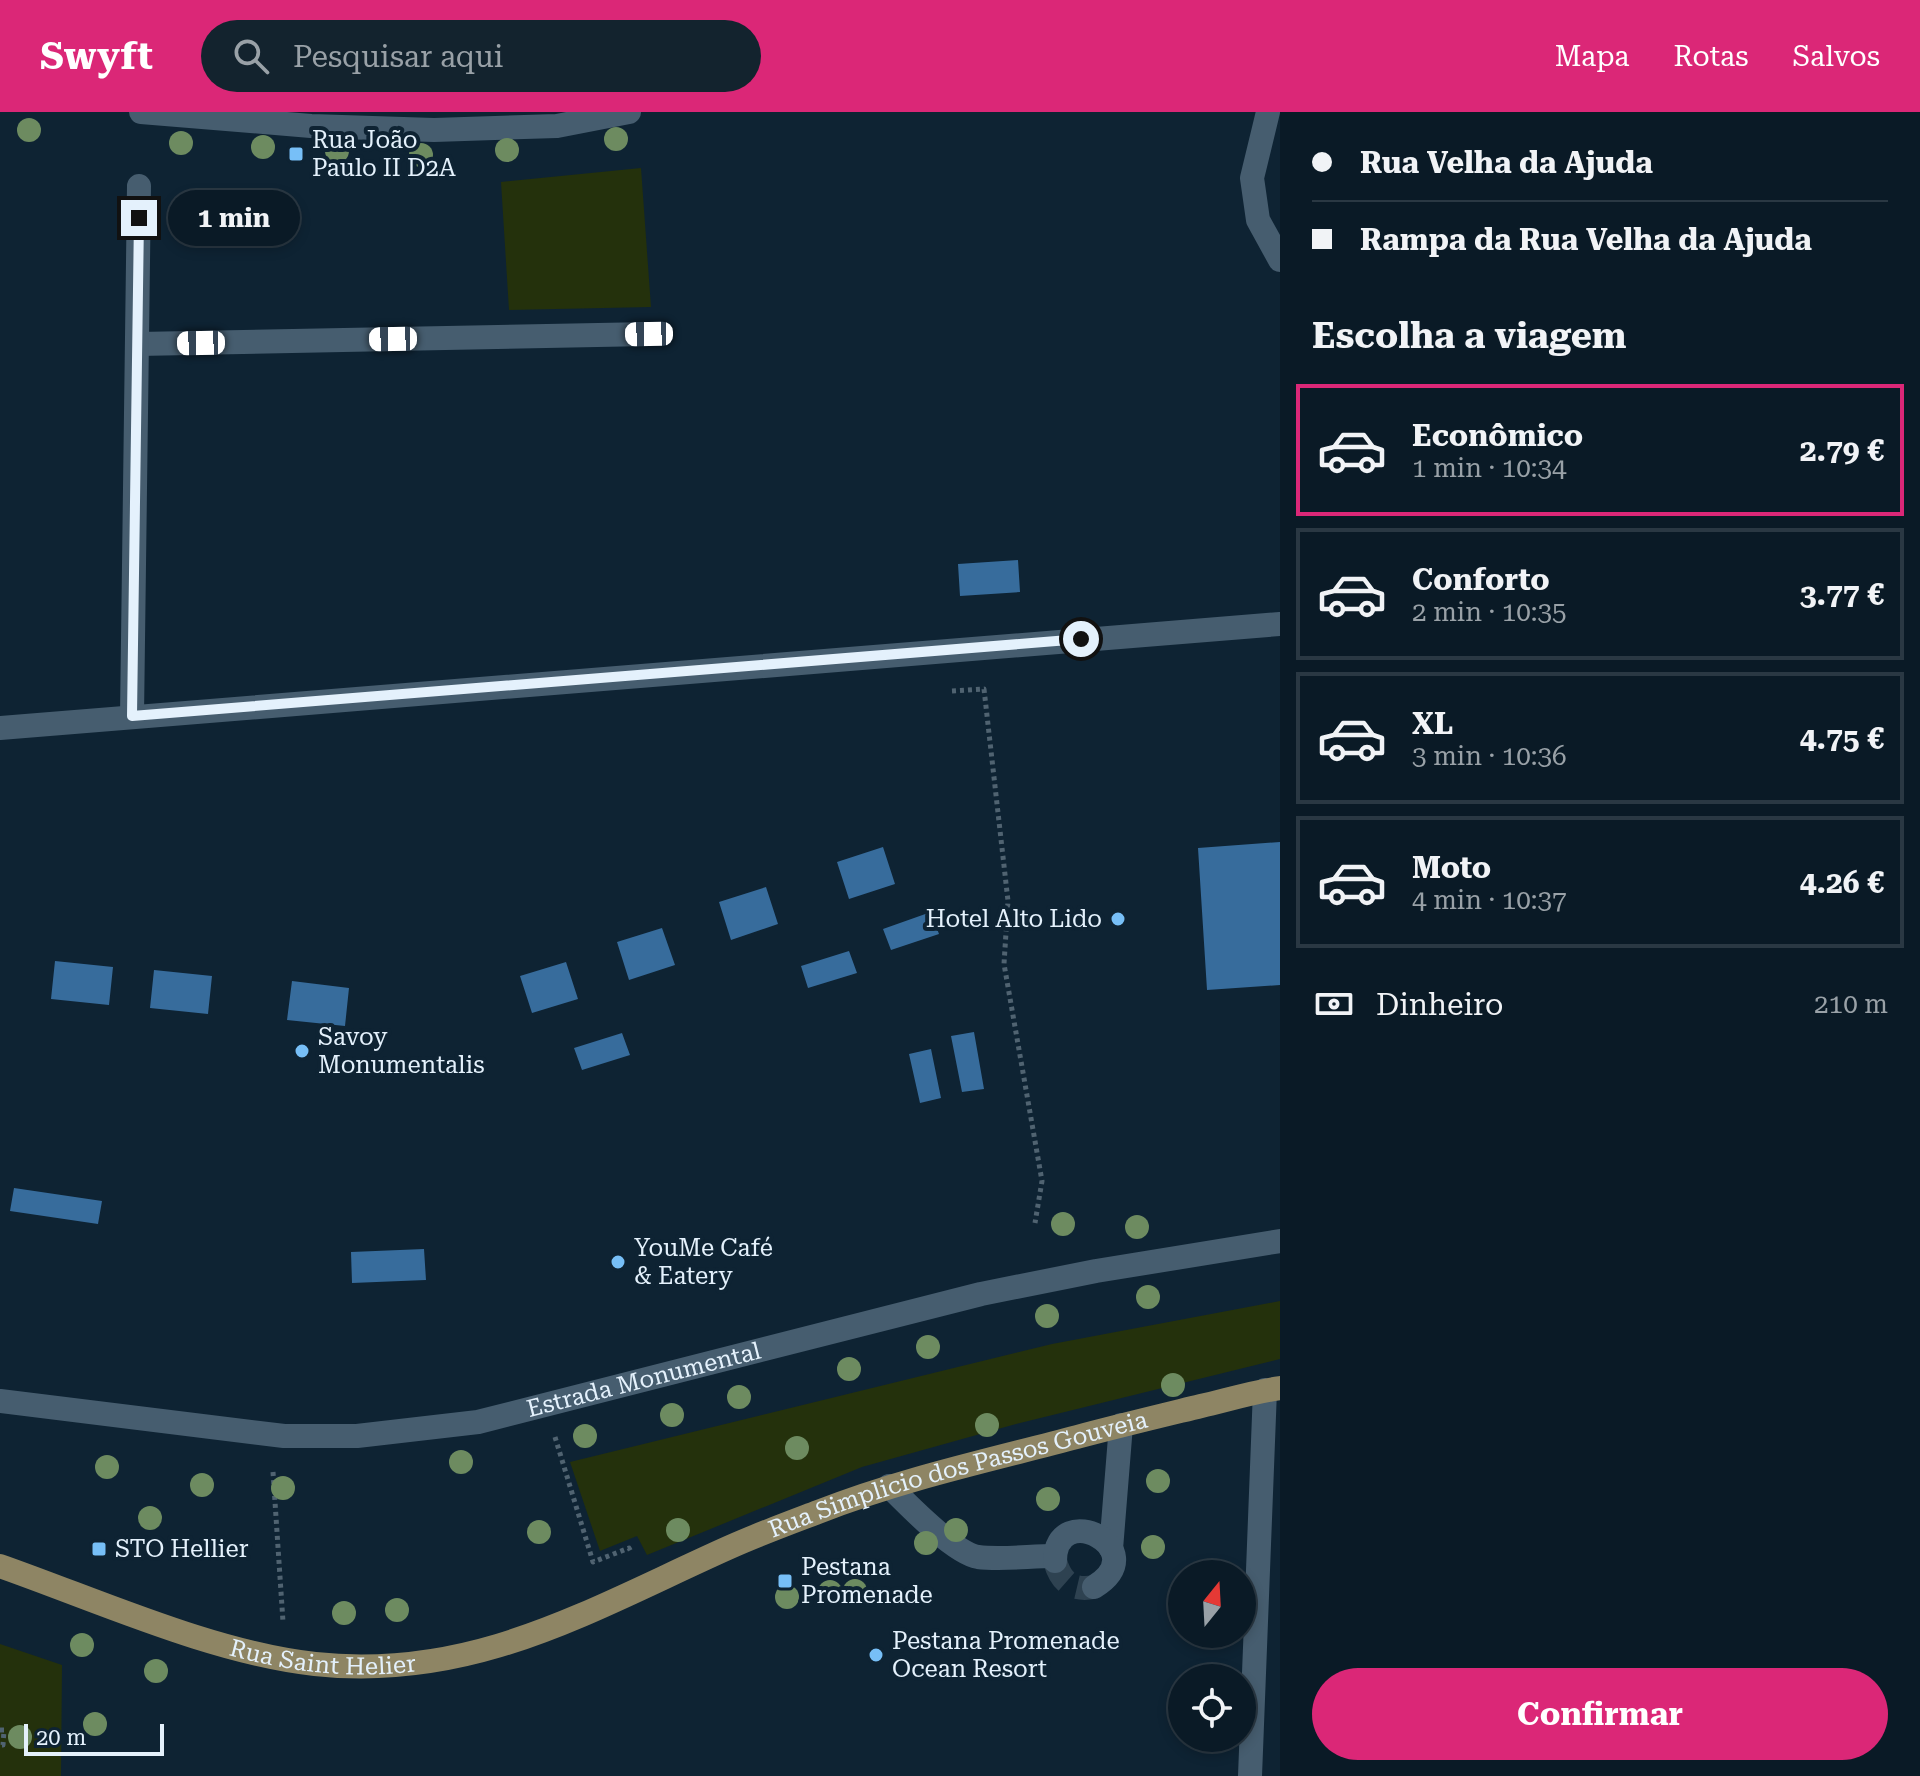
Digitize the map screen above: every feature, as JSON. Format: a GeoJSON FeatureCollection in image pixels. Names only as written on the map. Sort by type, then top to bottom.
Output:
{"type":"FeatureCollection","features":[{"type":"Feature","properties":{"kind":"main road","name":"Rua Simplicio dos Passos Gouveia"},"geometry":{"type":"LineString","coordinates":[[646,1588],[731,1547],[889,1486],[1272,1389]]}},
{"type":"Feature","properties":{"kind":"main road","name":"Rua Saint Helier"},"geometry":{"type":"LineString","coordinates":[[0,1566],[256,1654],[314,1664],[351,1666],[407,1664],[494,1649],[543,1633],[646,1588]]}},
{"type":"Feature","properties":{"kind":"street"},"geometry":{"type":"LineString","coordinates":[[141,112],[311,126],[434,130],[557,126],[629,112]]}},
{"type":"Feature","properties":{"kind":"street"},"geometry":{"type":"LineString","coordinates":[[1268,112],[1252,178],[1258,220],[1280,260]]}},
{"type":"Feature","properties":{"kind":"street"},"geometry":{"type":"LineString","coordinates":[[132,716],[139,186]]}},
{"type":"Feature","properties":{"kind":"street"},"geometry":{"type":"LineString","coordinates":[[138,344],[649,334]]}},
{"type":"Feature","properties":{"kind":"street"},"geometry":{"type":"LineString","coordinates":[[0,728],[1280,624]]}},
{"type":"Feature","properties":{"kind":"street","name":"Estrada Monumental"},"geometry":{"type":"LineString","coordinates":[[0,1401],[284,1436],[357,1436],[478,1422],[968,1297],[1096,1271],[1280,1241]]}},
{"type":"Feature","properties":{"kind":"street"},"geometry":{"type":"LineString","coordinates":[[1250,1776],[1272,1389]]}},
{"type":"Feature","properties":{"kind":"street"},"geometry":{"type":"LineString","coordinates":[[1094,1587],[1105,1580],[1112,1569],[1121,1425]]}},
{"type":"Feature","properties":{"kind":"street"},"geometry":{"type":"LineString","coordinates":[[889,1486],[950,1541],[975,1557],[1055,1559],[1065,1537],[1086,1530],[1105,1539],[1111,1549]]}},
{"type":"Feature","properties":{"kind":"path"},"geometry":{"type":"LineString","coordinates":[[943,691],[984,689],[1008,901],[1004,964],[1042,1181],[1035,1223]]}},
{"type":"Feature","properties":{"kind":"path"},"geometry":{"type":"LineString","coordinates":[[554,1435],[593,1562],[629,1548],[634,1561]]}},
{"type":"Feature","properties":{"kind":"path"},"geometry":{"type":"LineString","coordinates":[[273,1463],[283,1628]]}},
{"type":"Feature","properties":{"kind":"path"},"geometry":{"type":"LineString","coordinates":[[0,1730],[4,1730],[3,1745],[0,1745]]}},
{"type":"Feature","properties":{"kind":"green space"},"geometry":{"type":"Polygon","coordinates":[[[641,168],[651,307],[509,310],[501,182],[641,168]]]}},
{"type":"Feature","properties":{"kind":"green space"},"geometry":{"type":"Polygon","coordinates":[[[1280,1301],[1280,1359],[1016,1424],[862,1467],[647,1555],[637,1536],[600,1551],[570,1462],[1052,1344],[1280,1301]]]}},
{"type":"Feature","properties":{"kind":"green space"},"geometry":{"type":"Polygon","coordinates":[[[0,1644],[62,1665],[61,1776],[0,1776],[0,1644]]]}},
{"type":"Feature","properties":{"kind":"water"},"geometry":{"type":"Polygon","coordinates":[[[1018,560],[1020,592],[960,596],[958,564],[1018,560]]]}},
{"type":"Feature","properties":{"kind":"water"},"geometry":{"type":"Polygon","coordinates":[[[1280,842],[1280,985],[1207,990],[1198,848],[1280,842]]]}},
{"type":"Feature","properties":{"kind":"water"},"geometry":{"type":"Polygon","coordinates":[[[883,847],[895,884],[849,899],[837,862],[883,847]]]}},
{"type":"Feature","properties":{"kind":"water"},"geometry":{"type":"Polygon","coordinates":[[[766,887],[778,924],[731,940],[719,902],[766,887]]]}},
{"type":"Feature","properties":{"kind":"water"},"geometry":{"type":"Polygon","coordinates":[[[931,912],[939,934],[891,950],[883,929],[931,912]]]}},
{"type":"Feature","properties":{"kind":"water"},"geometry":{"type":"Polygon","coordinates":[[[662,928],[675,965],[629,980],[617,942],[662,928]]]}},
{"type":"Feature","properties":{"kind":"water"},"geometry":{"type":"Polygon","coordinates":[[[849,951],[857,973],[808,988],[801,966],[849,951]]]}},
{"type":"Feature","properties":{"kind":"water"},"geometry":{"type":"Polygon","coordinates":[[[55,961],[113,967],[109,1005],[51,999],[55,961]]]}},
{"type":"Feature","properties":{"kind":"water"},"geometry":{"type":"Polygon","coordinates":[[[566,962],[578,999],[532,1013],[520,976],[566,962]]]}},
{"type":"Feature","properties":{"kind":"water"},"geometry":{"type":"Polygon","coordinates":[[[154,970],[212,976],[208,1014],[150,1008],[154,970]]]}},
{"type":"Feature","properties":{"kind":"water"},"geometry":{"type":"Polygon","coordinates":[[[292,981],[349,988],[345,1026],[287,1020],[292,981]]]}},
{"type":"Feature","properties":{"kind":"water"},"geometry":{"type":"Polygon","coordinates":[[[974,1032],[984,1089],[962,1092],[951,1036],[974,1032]]]}},
{"type":"Feature","properties":{"kind":"water"},"geometry":{"type":"Polygon","coordinates":[[[622,1033],[630,1055],[582,1070],[574,1048],[622,1033]]]}},
{"type":"Feature","properties":{"kind":"water"},"geometry":{"type":"Polygon","coordinates":[[[931,1049],[941,1098],[920,1103],[909,1054],[931,1049]]]}},
{"type":"Feature","properties":{"kind":"water"},"geometry":{"type":"Polygon","coordinates":[[[14,1188],[102,1201],[98,1224],[10,1211],[14,1188]]]}},
{"type":"Feature","properties":{"kind":"water"},"geometry":{"type":"Polygon","coordinates":[[[424,1249],[426,1280],[352,1283],[351,1252],[424,1249]]]}},
{"type":"Feature","properties":{"kind":"tunnel"},"geometry":{"type":"LineString","coordinates":[[1055,1561],[1068,1583],[1079,1588],[1094,1587]]}},
{"type":"Feature","properties":{"kind":"place","name":"Rua João Paulo II D2A"},"geometry":{"type":"Point","coordinates":[296,154]}},
{"type":"Feature","properties":{"kind":"place","name":"Hotel Alto Lido"},"geometry":{"type":"Point","coordinates":[1118,919]}},
{"type":"Feature","properties":{"kind":"place","name":"Savoy Monumentalis"},"geometry":{"type":"Point","coordinates":[302,1051]}},
{"type":"Feature","properties":{"kind":"place","name":"YouMe Café & Eatery"},"geometry":{"type":"Point","coordinates":[618,1262]}},
{"type":"Feature","properties":{"kind":"place","name":"STO Hellier"},"geometry":{"type":"Point","coordinates":[99,1549]}},
{"type":"Feature","properties":{"kind":"place","name":"Pestana Promenade"},"geometry":{"type":"Point","coordinates":[785,1581]}},
{"type":"Feature","properties":{"kind":"place","name":"Pestana Promenade Ocean Resort"},"geometry":{"type":"Point","coordinates":[876,1655]}},
{"type":"Feature","properties":{"kind":"route"},"geometry":{"type":"LineString","coordinates":[[139,218],[132,716],[1081,639]]}}]}
